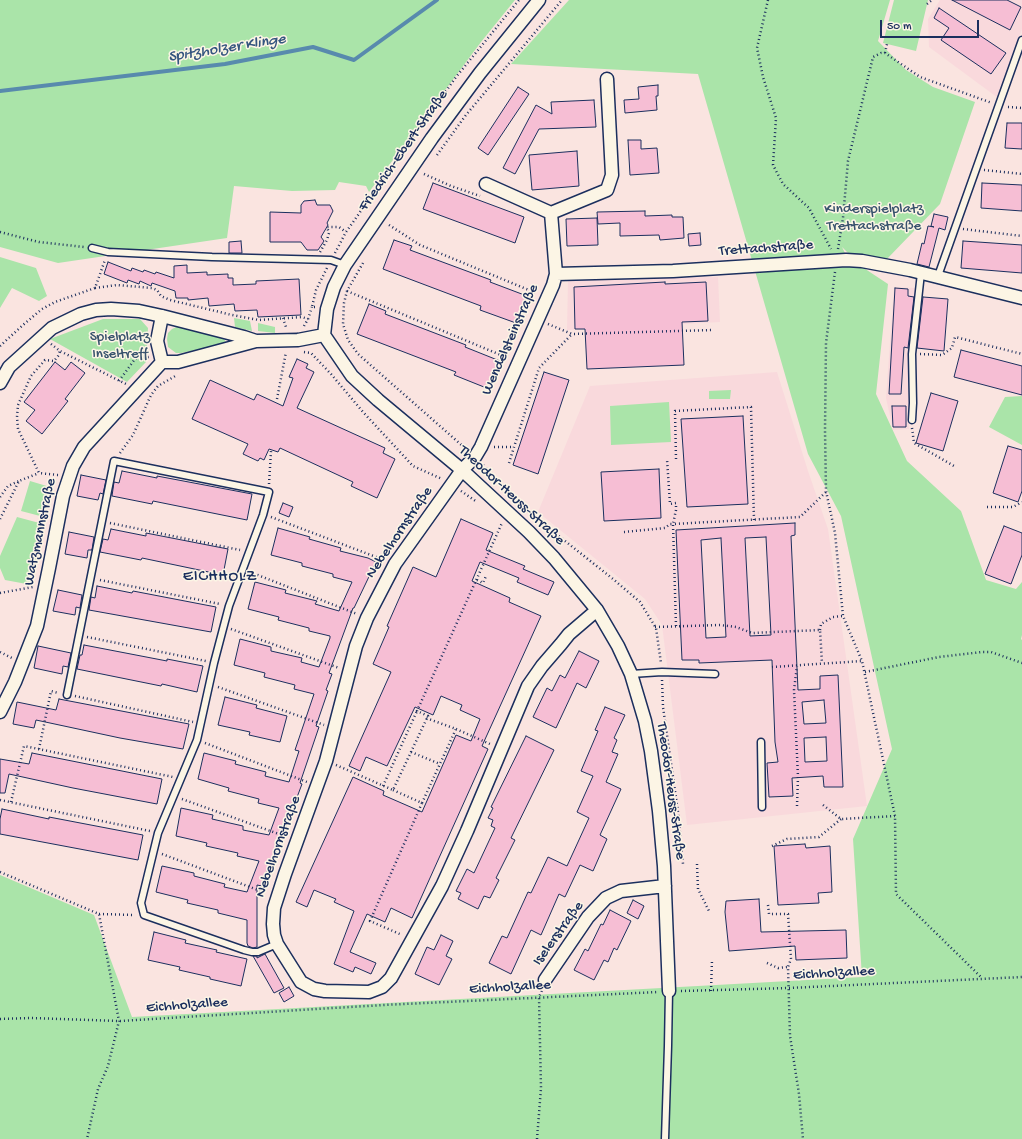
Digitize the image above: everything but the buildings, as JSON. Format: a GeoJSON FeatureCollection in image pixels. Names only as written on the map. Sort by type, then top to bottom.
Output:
{"type":"FeatureCollection","features":[{"type":"Feature","properties":{"kind":"street","name":"Friedrich-Ebert-Straße"},"geometry":{"type":"LineString","coordinates":[[324,335],[327,310],[334,287],[345,265],[475,78],[539,0]]}},
{"type":"Feature","properties":{"kind":"street"},"geometry":{"type":"LineString","coordinates":[[488,185],[551,213],[607,190],[612,175],[607,80]]}},
{"type":"Feature","properties":{"kind":"street","name":"Wendelsteinstraße"},"geometry":{"type":"LineString","coordinates":[[462,470],[475,457],[481,447],[538,320],[556,274],[551,213]]}},
{"type":"Feature","properties":{"kind":"street","name":"Trettachstraße"},"geometry":{"type":"LineString","coordinates":[[556,274],[673,271],[836,260],[862,261],[938,276],[1022,298]]}},
{"type":"Feature","properties":{"kind":"street"},"geometry":{"type":"LineString","coordinates":[[0,383],[9,367],[52,328],[81,314],[96,310],[111,309],[139,311],[256,341]]}},
{"type":"Feature","properties":{"kind":"street"},"geometry":{"type":"LineString","coordinates":[[162,316],[158,341],[162,362],[178,362],[256,341],[298,340],[324,335]]}},
{"type":"Feature","properties":{"kind":"street","name":"Theodor-Heuss-Straße"},"geometry":{"type":"LineString","coordinates":[[324,335],[352,376],[378,400],[462,470],[529,532],[559,564],[597,610],[618,646],[631,674],[645,721],[660,810],[665,886],[669,991]]}},
{"type":"Feature","properties":{"kind":"street","name":"Watzmannstraße"},"geometry":{"type":"LineString","coordinates":[[0,712],[15,682],[37,626],[63,496],[73,466],[84,447],[162,362]]}},
{"type":"Feature","properties":{"kind":"street","name":"Nebelhornstraße"},"geometry":{"type":"LineString","coordinates":[[462,470],[447,482],[395,564],[367,618],[356,646],[335,729],[318,786],[276,897],[273,924],[274,935],[277,944],[301,982],[314,989],[325,991],[369,992],[382,987],[391,978],[442,886],[467,832],[520,705],[532,681],[561,644],[597,610]]}},
{"type":"Feature","properties":{"kind":"street","name":"Iselerstraße"},"geometry":{"type":"LineString","coordinates":[[545,980],[588,917],[606,898],[621,891],[665,886]]}},
{"type":"Feature","properties":{"kind":"lane"},"geometry":{"type":"LineString","coordinates":[[938,276],[1022,40]]}},
{"type":"Feature","properties":{"kind":"lane"},"geometry":{"type":"LineString","coordinates":[[92,248],[108,252],[212,257],[331,260],[345,265]]}},
{"type":"Feature","properties":{"kind":"lane"},"geometry":{"type":"LineString","coordinates":[[912,420],[912,354],[921,273]]}},
{"type":"Feature","properties":{"kind":"lane"},"geometry":{"type":"LineString","coordinates":[[67,695],[114,461],[269,492],[263,514],[242,569],[223,626],[197,740],[158,833],[141,903],[144,915],[252,952],[258,952],[277,944]]}},
{"type":"Feature","properties":{"kind":"lane"},"geometry":{"type":"LineString","coordinates":[[631,674],[662,672],[714,674]]}},
{"type":"Feature","properties":{"kind":"lane"},"geometry":{"type":"LineString","coordinates":[[761,742],[762,807]]}},
{"type":"Feature","properties":{"kind":"lane"},"geometry":{"type":"LineString","coordinates":[[664,1139],[669,991]]}},
{"type":"Feature","properties":{"kind":"path"},"geometry":{"type":"LineString","coordinates":[[331,260],[346,232],[456,77],[519,0]]}},
{"type":"Feature","properties":{"kind":"path"},"geometry":{"type":"LineString","coordinates":[[436,156],[466,115],[562,0]]}},
{"type":"Feature","properties":{"kind":"path"},"geometry":{"type":"LineString","coordinates":[[768,0],[757,48],[763,77],[776,118],[773,165],[783,184],[809,208],[836,260]]}},
{"type":"Feature","properties":{"kind":"path"},"geometry":{"type":"LineString","coordinates":[[927,4],[932,0]]}},
{"type":"Feature","properties":{"kind":"path"},"geometry":{"type":"LineString","coordinates":[[885,53],[887,44]]}},
{"type":"Feature","properties":{"kind":"path"},"geometry":{"type":"LineString","coordinates":[[982,978],[896,894],[895,816],[865,672],[862,661],[843,616],[835,533],[826,491],[826,343],[836,260],[843,218],[848,161],[873,57],[881,53],[885,53],[920,77],[998,106],[1022,108]]}},
{"type":"Feature","properties":{"kind":"path"},"geometry":{"type":"LineString","coordinates":[[420,180],[428,168]]}},
{"type":"Feature","properties":{"kind":"path"},"geometry":{"type":"LineString","coordinates":[[976,170],[1022,174]]}},
{"type":"Feature","properties":{"kind":"path"},"geometry":{"type":"LineString","coordinates":[[424,174],[451,186],[484,197],[488,185]]}},
{"type":"Feature","properties":{"kind":"path"},"geometry":{"type":"LineString","coordinates":[[392,220],[389,226],[420,246],[547,298]]}},
{"type":"Feature","properties":{"kind":"path"},"geometry":{"type":"LineString","coordinates":[[315,260],[327,240],[329,233],[327,227],[339,228],[346,232]]}},
{"type":"Feature","properties":{"kind":"path"},"geometry":{"type":"LineString","coordinates":[[955,228],[1022,236]]}},
{"type":"Feature","properties":{"kind":"path"},"geometry":{"type":"LineString","coordinates":[[0,232],[39,242],[92,248]]}},
{"type":"Feature","properties":{"kind":"path"},"geometry":{"type":"LineString","coordinates":[[95,288],[108,252]]}},
{"type":"Feature","properties":{"kind":"path"},"geometry":{"type":"LineString","coordinates":[[343,313],[347,291],[365,260]]}},
{"type":"Feature","properties":{"kind":"path"},"geometry":{"type":"LineString","coordinates":[[0,346],[42,309],[55,302],[95,288],[117,285],[152,288],[157,290],[161,296],[170,300],[260,320],[302,317],[308,318]]}},
{"type":"Feature","properties":{"kind":"path"},"geometry":{"type":"LineString","coordinates":[[347,291],[519,363]]}},
{"type":"Feature","properties":{"kind":"path"},"geometry":{"type":"LineString","coordinates":[[301,328],[305,325],[312,307]]}},
{"type":"Feature","properties":{"kind":"path"},"geometry":{"type":"LineString","coordinates":[[283,318],[286,326],[293,329]]}},
{"type":"Feature","properties":{"kind":"path"},"geometry":{"type":"LineString","coordinates":[[538,320],[572,334],[713,330]]}},
{"type":"Feature","properties":{"kind":"path"},"geometry":{"type":"LineString","coordinates":[[508,463],[539,368],[572,334]]}},
{"type":"Feature","properties":{"kind":"path"},"geometry":{"type":"LineString","coordinates":[[912,354],[942,355],[952,348],[954,337],[1022,354]]}},
{"type":"Feature","properties":{"kind":"path"},"geometry":{"type":"LineString","coordinates":[[51,344],[60,351],[137,390]]}},
{"type":"Feature","properties":{"kind":"path"},"geometry":{"type":"LineString","coordinates":[[276,399],[286,350],[280,350]]}},
{"type":"Feature","properties":{"kind":"path"},"geometry":{"type":"LineString","coordinates":[[39,473],[18,430],[18,405],[31,376],[45,360],[54,361],[60,351]]}},
{"type":"Feature","properties":{"kind":"path"},"geometry":{"type":"LineString","coordinates":[[299,351],[311,353],[413,466],[447,482],[478,503]]}},
{"type":"Feature","properties":{"kind":"path"},"geometry":{"type":"LineString","coordinates":[[119,381],[135,360],[150,357],[150,364]]}},
{"type":"Feature","properties":{"kind":"path"},"geometry":{"type":"LineString","coordinates":[[114,461],[133,434],[158,386],[182,372]]}},
{"type":"Feature","properties":{"kind":"path"},"geometry":{"type":"LineString","coordinates":[[676,459],[675,411],[751,407],[754,520]]}},
{"type":"Feature","properties":{"kind":"path"},"geometry":{"type":"LineString","coordinates":[[912,420],[914,443],[954,466]]}},
{"type":"Feature","properties":{"kind":"path"},"geometry":{"type":"LineString","coordinates":[[481,447],[514,447]]}},
{"type":"Feature","properties":{"kind":"path"},"geometry":{"type":"LineString","coordinates":[[269,492],[271,451]]}},
{"type":"Feature","properties":{"kind":"path"},"geometry":{"type":"LineString","coordinates":[[667,459],[670,504],[676,503],[673,524],[676,626]]}},
{"type":"Feature","properties":{"kind":"path"},"geometry":{"type":"LineString","coordinates":[[0,497],[8,486],[39,473],[57,474],[60,479],[67,481]]}},
{"type":"Feature","properties":{"kind":"path"},"geometry":{"type":"LineString","coordinates":[[0,519],[19,481]]}},
{"type":"Feature","properties":{"kind":"path"},"geometry":{"type":"LineString","coordinates":[[624,532],[665,528],[670,524],[800,517],[826,491]]}},
{"type":"Feature","properties":{"kind":"path"},"geometry":{"type":"LineString","coordinates":[[987,506],[1013,507],[1022,502]]}},
{"type":"Feature","properties":{"kind":"path"},"geometry":{"type":"LineString","coordinates":[[263,514],[395,564]]}},
{"type":"Feature","properties":{"kind":"path"},"geometry":{"type":"LineString","coordinates":[[383,786],[503,520],[508,526]]}},
{"type":"Feature","properties":{"kind":"path"},"geometry":{"type":"LineString","coordinates":[[102,521],[249,552]]}},
{"type":"Feature","properties":{"kind":"path"},"geometry":{"type":"LineString","coordinates":[[242,569],[367,618]]}},
{"type":"Feature","properties":{"kind":"path"},"geometry":{"type":"LineString","coordinates":[[477,580],[483,583],[486,576]]}},
{"type":"Feature","properties":{"kind":"path"},"geometry":{"type":"LineString","coordinates":[[90,578],[229,606]]}},
{"type":"Feature","properties":{"kind":"path"},"geometry":{"type":"LineString","coordinates":[[0,593],[37,587]]}},
{"type":"Feature","properties":{"kind":"path"},"geometry":{"type":"LineString","coordinates":[[822,663],[821,624],[833,617],[843,616]]}},
{"type":"Feature","properties":{"kind":"path"},"geometry":{"type":"LineString","coordinates":[[223,626],[349,672]]}},
{"type":"Feature","properties":{"kind":"path"},"geometry":{"type":"LineString","coordinates":[[655,627],[726,626],[736,627],[752,633],[820,630]]}},
{"type":"Feature","properties":{"kind":"path"},"geometry":{"type":"LineString","coordinates":[[78,636],[214,663]]}},
{"type":"Feature","properties":{"kind":"path"},"geometry":{"type":"LineString","coordinates":[[0,652],[17,660]]}},
{"type":"Feature","properties":{"kind":"path"},"geometry":{"type":"LineString","coordinates":[[865,672],[939,658],[982,652],[991,652],[1022,663]]}},
{"type":"Feature","properties":{"kind":"path"},"geometry":{"type":"LineString","coordinates":[[772,667],[862,661]]}},
{"type":"Feature","properties":{"kind":"path"},"geometry":{"type":"LineString","coordinates":[[797,666],[794,690],[798,778],[797,806]]}},
{"type":"Feature","properties":{"kind":"path"},"geometry":{"type":"LineString","coordinates":[[210,684],[335,729]]}},
{"type":"Feature","properties":{"kind":"path"},"geometry":{"type":"LineString","coordinates":[[39,749],[51,691]]}},
{"type":"Feature","properties":{"kind":"path"},"geometry":{"type":"LineString","coordinates":[[67,695],[202,723]]}},
{"type":"Feature","properties":{"kind":"path"},"geometry":{"type":"LineString","coordinates":[[393,790],[428,716],[417,711]]}},
{"type":"Feature","properties":{"kind":"path"},"geometry":{"type":"LineString","coordinates":[[426,718],[502,748]]}},
{"type":"Feature","properties":{"kind":"path"},"geometry":{"type":"LineString","coordinates":[[413,940],[370,921],[456,729]]}},
{"type":"Feature","properties":{"kind":"path"},"geometry":{"type":"LineString","coordinates":[[197,740],[318,786]]}},
{"type":"Feature","properties":{"kind":"path"},"geometry":{"type":"LineString","coordinates":[[11,802],[24,746],[181,778]]}},
{"type":"Feature","properties":{"kind":"path"},"geometry":{"type":"LineString","coordinates":[[411,752],[440,764]]}},
{"type":"Feature","properties":{"kind":"path"},"geometry":{"type":"LineString","coordinates":[[326,761],[422,803]]}},
{"type":"Feature","properties":{"kind":"path"},"geometry":{"type":"LineString","coordinates":[[174,796],[297,840]]}},
{"type":"Feature","properties":{"kind":"path"},"geometry":{"type":"LineString","coordinates":[[0,800],[158,833]]}},
{"type":"Feature","properties":{"kind":"path"},"geometry":{"type":"LineString","coordinates":[[824,805],[841,819]]}},
{"type":"Feature","properties":{"kind":"path"},"geometry":{"type":"LineString","coordinates":[[772,846],[786,839],[818,837],[841,819],[895,816]]}},
{"type":"Feature","properties":{"kind":"path"},"geometry":{"type":"LineString","coordinates":[[154,851],[276,897]]}},
{"type":"Feature","properties":{"kind":"path"},"geometry":{"type":"LineString","coordinates":[[697,864],[698,889],[710,913]]}},
{"type":"Feature","properties":{"kind":"path"},"geometry":{"type":"LineString","coordinates":[[0,872],[99,914],[144,915]]}},
{"type":"Feature","properties":{"kind":"path"},"geometry":{"type":"LineString","coordinates":[[768,905],[769,914],[788,914],[791,959],[788,967],[790,1036],[799,1094],[803,1139]]}},
{"type":"Feature","properties":{"kind":"path"},"geometry":{"type":"LineString","coordinates":[[87,1139],[98,1089],[108,1066],[119,1021],[99,914]]}},
{"type":"Feature","properties":{"kind":"path"},"geometry":{"type":"LineString","coordinates":[[711,991],[712,960]]}},
{"type":"Feature","properties":{"kind":"path"},"geometry":{"type":"LineString","coordinates":[[767,964],[778,968],[788,967]]}},
{"type":"Feature","properties":{"kind":"path","name":"Eichholzallee"},"geometry":{"type":"LineString","coordinates":[[0,1019],[31,1018],[119,1021],[539,997],[669,991],[789,988],[1022,977]]}},
{"type":"Feature","properties":{"kind":"path"},"geometry":{"type":"LineString","coordinates":[[537,1139],[541,1088],[539,997],[545,980]]}},
{"type":"Feature","properties":{"kind":"shaded area"},"geometry":{"type":"Polygon","coordinates":[[[940,0],[1022,0],[1022,29],[998,98],[929,47],[928,19],[940,0]]]}},
{"type":"Feature","properties":{"kind":"shaded area"},"geometry":{"type":"Polygon","coordinates":[[[718,277],[720,322],[567,330],[568,280],[718,277]]]}},
{"type":"Feature","properties":{"kind":"shaded area"},"geometry":{"type":"Polygon","coordinates":[[[894,287],[915,288],[909,429],[893,430],[886,398],[894,287]]]}},
{"type":"Feature","properties":{"kind":"shaded area"},"geometry":{"type":"Polygon","coordinates":[[[777,372],[828,529],[867,806],[687,825],[662,625],[645,599],[538,512],[590,386],[777,372]]]}},
{"type":"Feature","properties":{"kind":"green space"},"geometry":{"type":"Polygon","coordinates":[[[0,0],[515,0],[481,42],[369,192],[366,186],[339,182],[335,190],[292,191],[234,186],[227,238],[58,263],[0,247],[0,0]]]}},
{"type":"Feature","properties":{"kind":"green space","name":"Kinderspielplatz Trettachstraße"},"geometry":{"type":"Polygon","coordinates":[[[569,0],[890,0],[878,41],[906,70],[933,87],[975,102],[940,204],[886,260],[850,255],[842,247],[847,257],[888,284],[876,394],[907,461],[961,511],[986,580],[1016,589],[1022,582],[1022,1139],[0,1139],[0,875],[94,915],[132,1017],[862,977],[853,839],[892,749],[841,516],[808,454],[698,74],[511,64],[569,0]]]}},
{"type":"Feature","properties":{"kind":"green space"},"geometry":{"type":"Polygon","coordinates":[[[894,0],[928,0],[916,51],[883,43],[894,0]]]}},
{"type":"Feature","properties":{"kind":"green space"},"geometry":{"type":"Polygon","coordinates":[[[0,257],[36,268],[47,296],[39,301],[12,288],[0,308],[0,257]]]}},
{"type":"Feature","properties":{"kind":"green space"},"geometry":{"type":"Polygon","coordinates":[[[234,318],[250,321],[252,331],[235,327],[234,318]]]}},
{"type":"Feature","properties":{"kind":"green space","name":"Spielplatz Inseltreff"},"geometry":{"type":"Polygon","coordinates":[[[103,319],[140,319],[148,328],[146,362],[127,382],[50,339],[103,319]]]}},
{"type":"Feature","properties":{"kind":"green space"},"geometry":{"type":"Polygon","coordinates":[[[258,323],[275,327],[275,333],[258,331],[258,323]]]}},
{"type":"Feature","properties":{"kind":"green space"},"geometry":{"type":"Polygon","coordinates":[[[181,325],[223,338],[226,344],[176,353],[168,347],[168,333],[172,329],[181,325]]]}},
{"type":"Feature","properties":{"kind":"green space"},"geometry":{"type":"Polygon","coordinates":[[[731,390],[730,399],[709,399],[709,391],[731,390]]]}},
{"type":"Feature","properties":{"kind":"green space"},"geometry":{"type":"Polygon","coordinates":[[[1022,396],[1022,445],[989,427],[1005,397],[1022,396]]]}},
{"type":"Feature","properties":{"kind":"green space"},"geometry":{"type":"Polygon","coordinates":[[[669,402],[671,442],[611,445],[610,406],[669,402]]]}},
{"type":"Feature","properties":{"kind":"green space"},"geometry":{"type":"Polygon","coordinates":[[[30,481],[50,487],[44,517],[21,511],[30,481]]]}},
{"type":"Feature","properties":{"kind":"green space"},"geometry":{"type":"Polygon","coordinates":[[[17,517],[43,524],[32,585],[5,580],[0,568],[0,556],[17,517]]]}},
{"type":"Feature","properties":{"kind":"waterway","name":"Spitzholzer Klinge"},"geometry":{"type":"LineString","coordinates":[[0,91],[225,64],[313,47],[354,60],[437,0]]}},
{"type":"Feature","properties":{"kind":"district","name":"EICHHOLZ"},"geometry":{"type":"Point","coordinates":[220,578]}}]}
